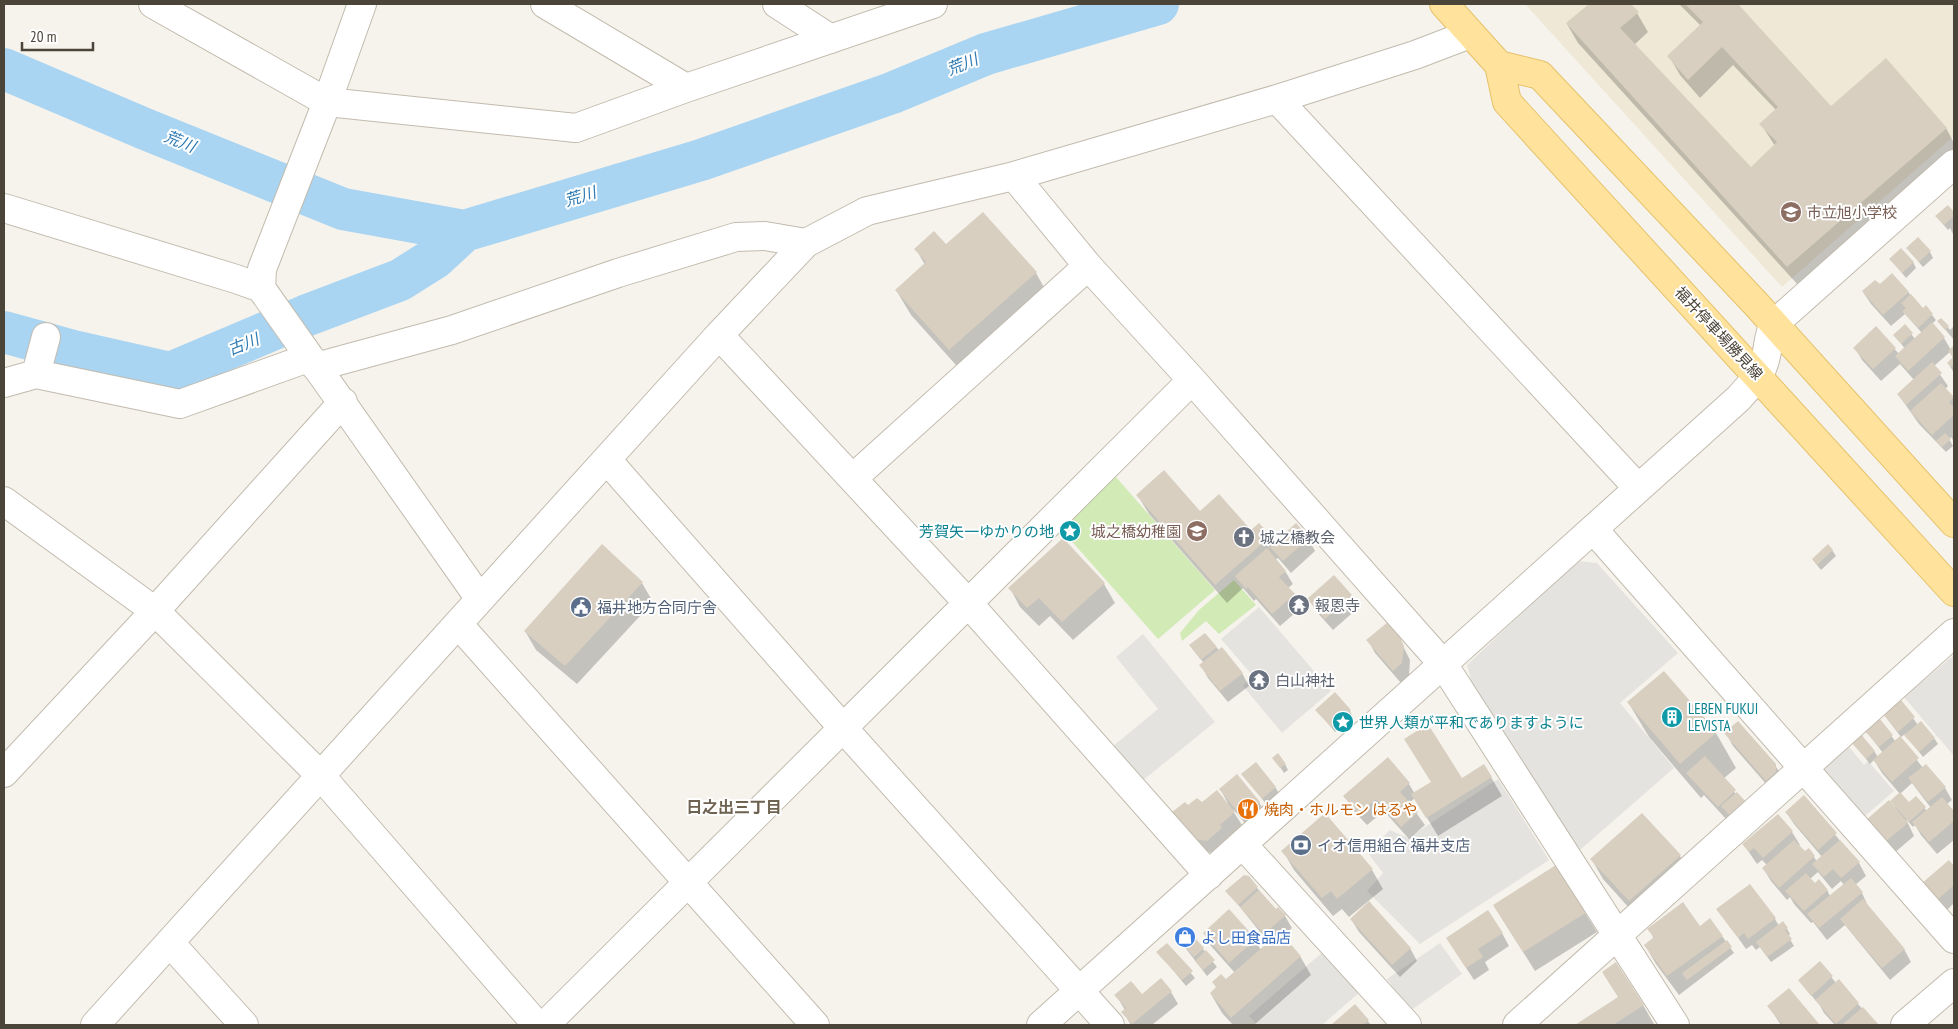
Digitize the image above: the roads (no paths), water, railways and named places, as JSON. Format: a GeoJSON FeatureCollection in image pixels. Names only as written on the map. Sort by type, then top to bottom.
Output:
{"type":"FeatureCollection","features":[{"type":"Feature","properties":{"kind":"main road","name":"福井停車場勝見線"},"geometry":{"type":"LineString","coordinates":[[1444,4],[1499,65],[1508,102],[1954,592]]}},
{"type":"Feature","properties":{"kind":"main road"},"geometry":{"type":"LineString","coordinates":[[1499,65],[1540,75],[1774,324],[1954,523]]}},
{"type":"Feature","properties":{"kind":"street"},"geometry":{"type":"LineString","coordinates":[[153,4],[327,102],[576,128],[686,88],[933,4]]}},
{"type":"Feature","properties":{"kind":"street"},"geometry":{"type":"LineString","coordinates":[[362,4],[327,102],[262,268],[267,297],[480,599]]}},
{"type":"Feature","properties":{"kind":"street"},"geometry":{"type":"LineString","coordinates":[[545,4],[686,88]]}},
{"type":"Feature","properties":{"kind":"street"},"geometry":{"type":"LineString","coordinates":[[777,4],[831,39]]}},
{"type":"Feature","properties":{"kind":"street"},"geometry":{"type":"LineString","coordinates":[[95,1025],[720,335],[806,243],[867,211],[1014,176],[1277,99],[1414,56],[1470,34]]}},
{"type":"Feature","properties":{"kind":"street"},"geometry":{"type":"LineString","coordinates":[[1277,99],[1638,488]]}},
{"type":"Feature","properties":{"kind":"street"},"geometry":{"type":"LineString","coordinates":[[1041,1025],[1739,398],[1764,365],[1769,333],[1774,324],[1954,164]]}},
{"type":"Feature","properties":{"kind":"street"},"geometry":{"type":"LineString","coordinates":[[1014,176],[1088,266],[1192,380],[1443,664],[1675,1025]]}},
{"type":"Feature","properties":{"kind":"street"},"geometry":{"type":"LineString","coordinates":[[4,208],[236,279],[267,297]]}},
{"type":"Feature","properties":{"kind":"street"},"geometry":{"type":"LineString","coordinates":[[4,383],[41,358],[180,404],[308,357],[452,330],[618,273],[736,237],[766,236],[806,243]]}},
{"type":"Feature","properties":{"kind":"street"},"geometry":{"type":"LineString","coordinates":[[853,478],[1088,266]]}},
{"type":"Feature","properties":{"kind":"street"},"geometry":{"type":"LineString","coordinates":[[720,335],[968,603],[1209,875]]}},
{"type":"Feature","properties":{"kind":"street"},"geometry":{"type":"LineString","coordinates":[[545,1025],[1192,380]]}},
{"type":"Feature","properties":{"kind":"street"},"geometry":{"type":"LineString","coordinates":[[4,773],[155,611],[342,402]]}},
{"type":"Feature","properties":{"kind":"street"},"geometry":{"type":"LineString","coordinates":[[607,460],[843,728],[1110,1025]]}},
{"type":"Feature","properties":{"kind":"street"},"geometry":{"type":"LineString","coordinates":[[4,501],[155,611],[320,775],[537,1025]]}},
{"type":"Feature","properties":{"kind":"street"},"geometry":{"type":"LineString","coordinates":[[1593,528],[1954,939]]}},
{"type":"Feature","properties":{"kind":"street"},"geometry":{"type":"LineString","coordinates":[[458,624],[815,1025]]}},
{"type":"Feature","properties":{"kind":"street"},"geometry":{"type":"LineString","coordinates":[[1517,1025],[1954,634]]}},
{"type":"Feature","properties":{"kind":"street"},"geometry":{"type":"LineString","coordinates":[[1243,845],[1408,1025]]}},
{"type":"Feature","properties":{"kind":"street"},"geometry":{"type":"LineString","coordinates":[[170,943],[244,1025]]}},
{"type":"Feature","properties":{"kind":"street"},"geometry":{"type":"LineString","coordinates":[[1905,1025],[1954,983]]}},
{"type":"Feature","properties":{"kind":"waterway","name":"荒川"},"geometry":{"type":"LineString","coordinates":[[4,69],[145,129],[343,209],[464,231],[701,160],[892,93],[986,54],[1158,4]]}},
{"type":"Feature","properties":{"kind":"waterway","name":"古川"},"geometry":{"type":"LineString","coordinates":[[4,332],[73,351],[170,373],[305,316],[400,280],[435,258],[464,231]]}},
{"type":"Feature","properties":{"kind":"place","name":"市立旭小学校"},"geometry":{"type":"Point","coordinates":[1791,212]}},
{"type":"Feature","properties":{"kind":"place","name":"芳賀矢一ゆかりの地"},"geometry":{"type":"Point","coordinates":[1070,531]}},
{"type":"Feature","properties":{"kind":"place","name":"城之橋幼稚園"},"geometry":{"type":"Point","coordinates":[1197,531]}},
{"type":"Feature","properties":{"kind":"place","name":"城之橋教会"},"geometry":{"type":"Point","coordinates":[1244,537]}},
{"type":"Feature","properties":{"kind":"place","name":"報恩寺"},"geometry":{"type":"Point","coordinates":[1299,605]}},
{"type":"Feature","properties":{"kind":"place","name":"福井地方合同庁舎"},"geometry":{"type":"Point","coordinates":[581,607]}},
{"type":"Feature","properties":{"kind":"place","name":"白山神社"},"geometry":{"type":"Point","coordinates":[1259,680]}},
{"type":"Feature","properties":{"kind":"place","name":"LEBEN FUKUI LEVISTA"},"geometry":{"type":"Point","coordinates":[1672,717]}},
{"type":"Feature","properties":{"kind":"place","name":"世界人類が平和でありますように"},"geometry":{"type":"Point","coordinates":[1343,722]}},
{"type":"Feature","properties":{"kind":"place","name":"焼肉・ホルモン はるや"},"geometry":{"type":"Point","coordinates":[1248,809]}},
{"type":"Feature","properties":{"kind":"place","name":"イオ信用組合 福井支店"},"geometry":{"type":"Point","coordinates":[1301,845]}},
{"type":"Feature","properties":{"kind":"place","name":"よし田食品店"},"geometry":{"type":"Point","coordinates":[1185,937]}},
{"type":"Feature","properties":{"kind":"district","name":"日之出三丁目"},"geometry":{"type":"Point","coordinates":[734,807]}}]}
